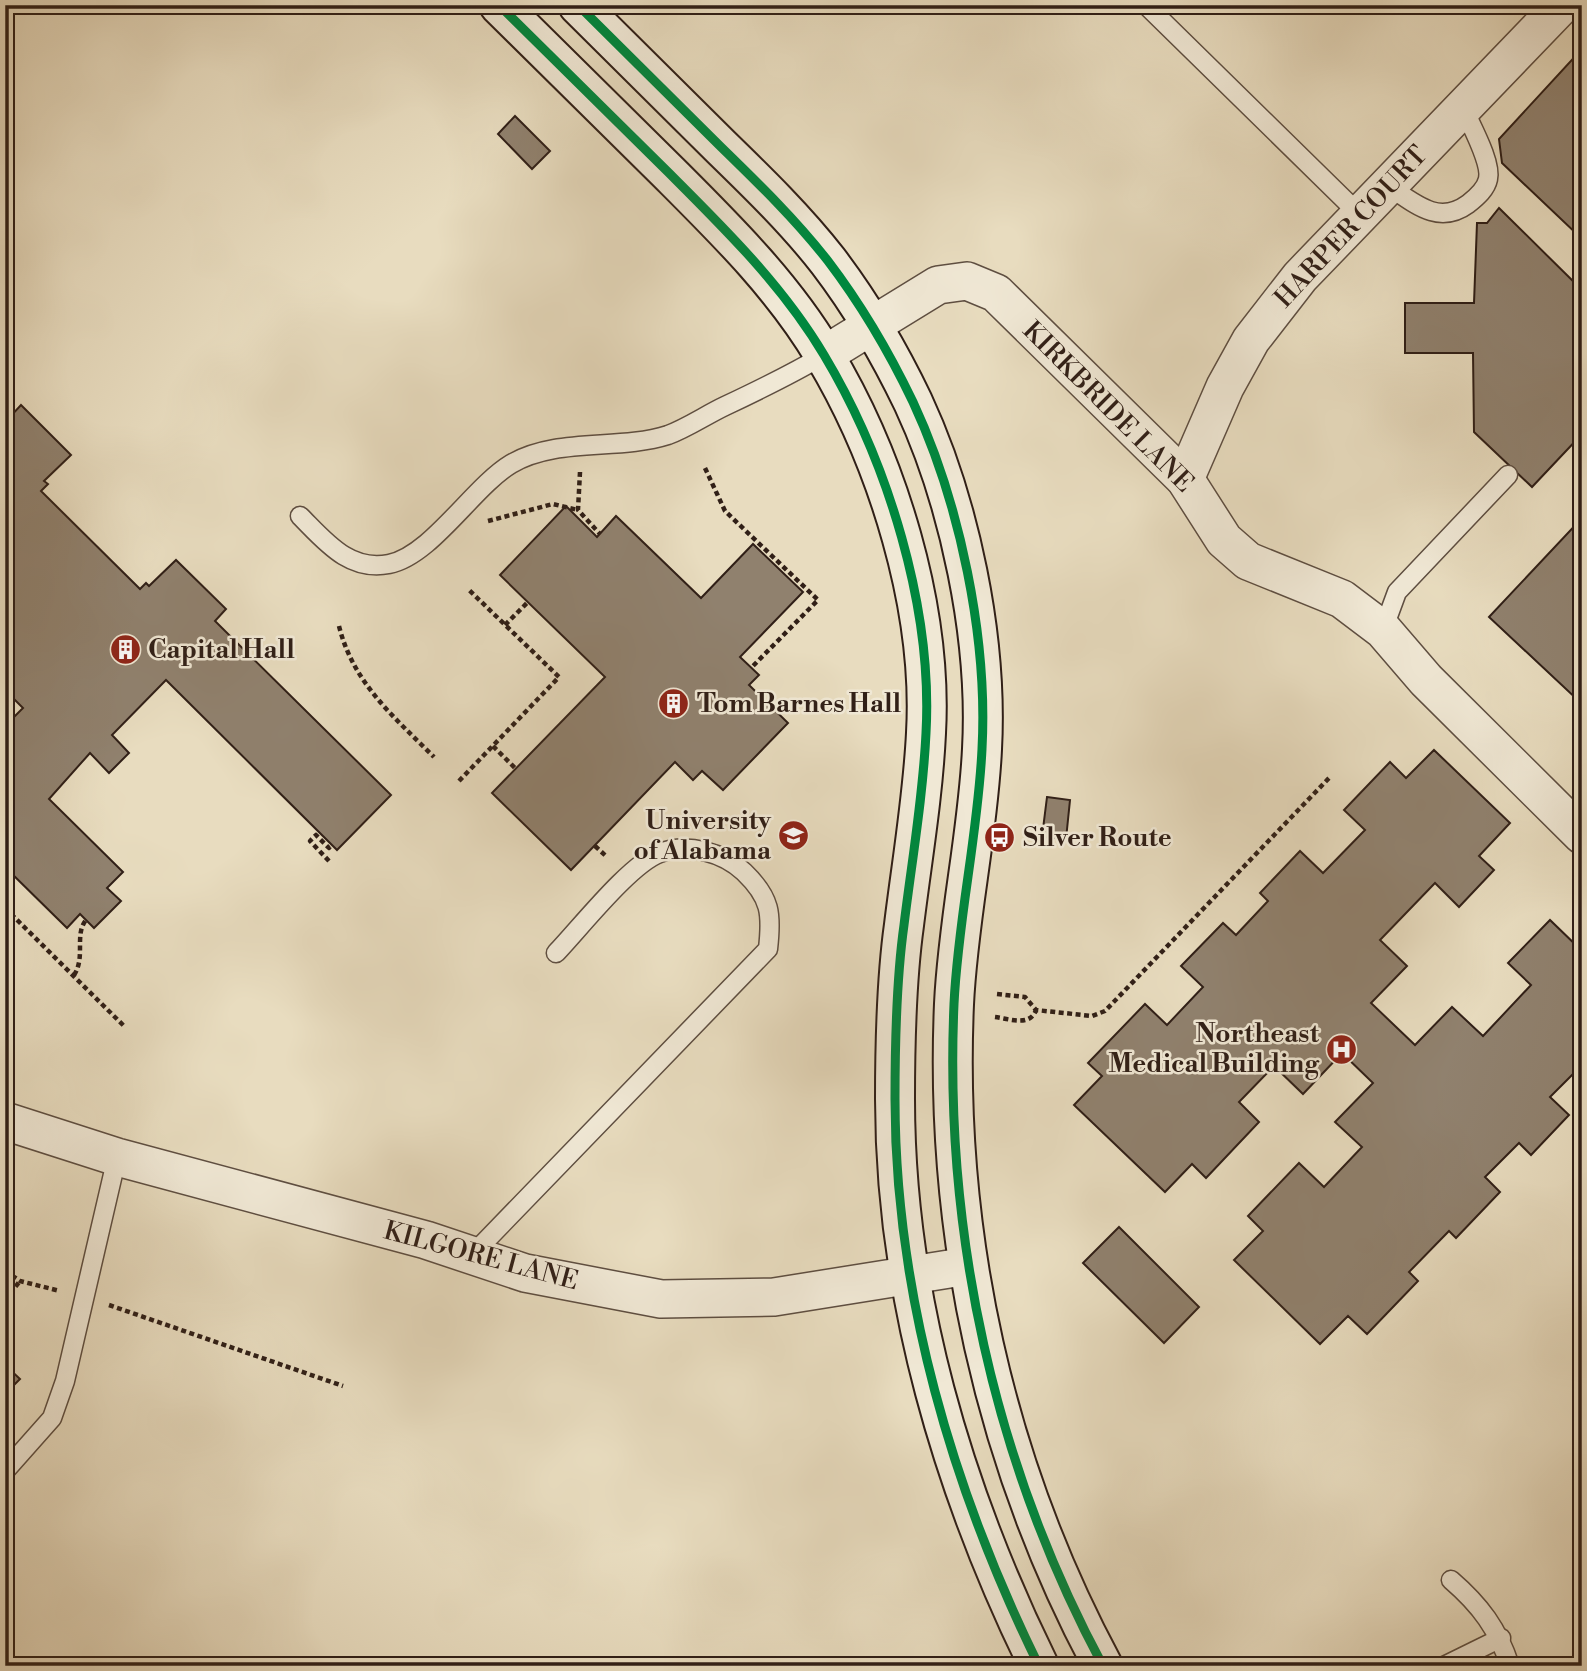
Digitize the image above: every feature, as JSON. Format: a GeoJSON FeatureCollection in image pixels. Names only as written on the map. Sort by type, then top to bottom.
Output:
{"type":"FeatureCollection","features":[{"type":"Feature","properties":{"kind":"street"},"geometry":{"type":"LineString","coordinates":[[499,5],[733,237],[784,296],[824,355],[861,426],[894,511],[915,596],[925,664],[927,728],[919,818],[903,929],[895,1103],[910,1277],[927,1363],[949,1441],[982,1537],[1039,1666]]}},
{"type":"Feature","properties":{"kind":"street"},"geometry":{"type":"LineString","coordinates":[[578,5],[770,196],[828,261],[871,326],[913,402],[958,525],[977,637],[983,745],[974,841],[960,931],[953,1072],[956,1170],[968,1266],[983,1350],[1018,1469],[1045,1544],[1079,1622],[1103,1666]]}},
{"type":"Feature","properties":{"kind":"street","name":"HARPER COURT"},"geometry":{"type":"LineString","coordinates":[[1185,479],[1225,387],[1251,340],[1300,277],[1358,213],[1562,5]]}},
{"type":"Feature","properties":{"kind":"street","name":"KIRKBRIDE LANE"},"geometry":{"type":"LineString","coordinates":[[824,355],[938,285],[967,281],[996,293],[1185,479],[1224,540],[1248,561],[1342,599],[1383,630],[1426,680],[1582,835]]}},
{"type":"Feature","properties":{"kind":"street","name":"KILGORE LANE"},"geometry":{"type":"LineString","coordinates":[[5,1121],[117,1157],[426,1240],[525,1273],[661,1299],[774,1297],[968,1266]]}},
{"type":"Feature","properties":{"kind":"lane"},"geometry":{"type":"LineString","coordinates":[[1149,8],[1358,213]]}},
{"type":"Feature","properties":{"kind":"lane"},"geometry":{"type":"LineString","coordinates":[[1387,185],[1415,204],[1442,215],[1458,211],[1479,195],[1489,177],[1485,156],[1463,107]]}},
{"type":"Feature","properties":{"kind":"lane"},"geometry":{"type":"LineString","coordinates":[[300,516],[336,552],[348,559],[369,565],[390,564],[417,551],[512,463],[554,450],[621,445],[669,434],[785,379],[824,355]]}},
{"type":"Feature","properties":{"kind":"lane"},"geometry":{"type":"LineString","coordinates":[[1383,630],[1397,592],[1508,475]]}},
{"type":"Feature","properties":{"kind":"lane"},"geometry":{"type":"LineString","coordinates":[[471,1256],[768,949],[771,917],[758,886],[731,859],[698,849],[660,852],[637,867],[556,953]]}},
{"type":"Feature","properties":{"kind":"lane"},"geometry":{"type":"LineString","coordinates":[[5,1471],[52,1418],[65,1381],[117,1157]]}},
{"type":"Feature","properties":{"kind":"lane"},"geometry":{"type":"LineString","coordinates":[[1451,1580],[1479,1605],[1501,1638],[1510,1666]]}},
{"type":"Feature","properties":{"kind":"lane"},"geometry":{"type":"LineString","coordinates":[[1444,1666],[1501,1638]]}},
{"type":"Feature","properties":{"kind":"path"},"geometry":{"type":"LineString","coordinates":[[705,468],[725,511],[818,600],[751,668]]}},
{"type":"Feature","properties":{"kind":"path"},"geometry":{"type":"LineString","coordinates":[[578,510],[580,472]]}},
{"type":"Feature","properties":{"kind":"path"},"geometry":{"type":"LineString","coordinates":[[488,521],[553,504],[578,510],[600,534]]}},
{"type":"Feature","properties":{"kind":"path"},"geometry":{"type":"LineString","coordinates":[[459,781],[559,677],[468,589]]}},
{"type":"Feature","properties":{"kind":"path"},"geometry":{"type":"LineString","coordinates":[[505,625],[528,602]]}},
{"type":"Feature","properties":{"kind":"path"},"geometry":{"type":"LineString","coordinates":[[339,626],[344,646],[360,678],[377,701],[434,757]]}},
{"type":"Feature","properties":{"kind":"path"},"geometry":{"type":"LineString","coordinates":[[493,746],[516,769]]}},
{"type":"Feature","properties":{"kind":"path"},"geometry":{"type":"LineString","coordinates":[[997,994],[1025,997],[1036,1010],[1092,1016],[1105,1011],[1330,777]]}},
{"type":"Feature","properties":{"kind":"path"},"geometry":{"type":"LineString","coordinates":[[329,861],[310,841],[316,835],[329,848],[331,845]]}},
{"type":"Feature","properties":{"kind":"path"},"geometry":{"type":"LineString","coordinates":[[595,846],[606,856]]}},
{"type":"Feature","properties":{"kind":"path"},"geometry":{"type":"LineString","coordinates":[[5,908],[125,1027]]}},
{"type":"Feature","properties":{"kind":"path"},"geometry":{"type":"LineString","coordinates":[[74,975],[79,967],[82,925],[86,920]]}},
{"type":"Feature","properties":{"kind":"path"},"geometry":{"type":"LineString","coordinates":[[995,1017],[1025,1021],[1034,1016],[1036,1010]]}},
{"type":"Feature","properties":{"kind":"path"},"geometry":{"type":"LineString","coordinates":[[5,1271],[20,1281],[84,1297],[343,1386]]}},
{"type":"Feature","properties":{"kind":"path"},"geometry":{"type":"LineString","coordinates":[[5,1300],[20,1281]]}},
{"type":"Feature","properties":{"kind":"building"},"geometry":{"type":"Polygon","coordinates":[[[1581,50],[1582,239],[1502,163],[1499,139],[1581,50]]]}},
{"type":"Feature","properties":{"kind":"building"},"geometry":{"type":"Polygon","coordinates":[[[515,116],[550,151],[532,169],[498,134],[515,116]]]}},
{"type":"Feature","properties":{"kind":"building"},"geometry":{"type":"Polygon","coordinates":[[[1499,208],[1582,290],[1582,434],[1532,487],[1474,432],[1473,353],[1405,353],[1405,303],[1474,303],[1477,223],[1487,223],[1499,208]]]}},
{"type":"Feature","properties":{"kind":"building","name":"Capital Hall"},"geometry":{"type":"Polygon","coordinates":[[[21,405],[71,455],[44,481],[48,484],[41,491],[140,589],[146,583],[149,586],[176,560],[226,609],[215,621],[391,795],[337,850],[166,680],[112,735],[129,753],[109,773],[90,753],[49,799],[123,872],[107,888],[121,901],[94,928],[80,914],[67,928],[5,867],[5,726],[23,708],[5,690],[5,413],[10,417],[21,405]]]}},
{"type":"Feature","properties":{"kind":"building","name":"Tom Barnes Hall"},"geometry":{"type":"Polygon","coordinates":[[[566,506],[597,537],[616,516],[701,598],[753,544],[803,592],[740,657],[759,675],[749,685],[788,723],[723,790],[702,771],[693,780],[675,762],[571,870],[492,793],[605,677],[500,575],[566,506]]]}},
{"type":"Feature","properties":{"kind":"building"},"geometry":{"type":"Polygon","coordinates":[[[1582,518],[1582,704],[1489,617],[1582,518]]]}},
{"type":"Feature","properties":{"kind":"building","name":"Northeast Medical Building"},"geometry":{"type":"Polygon","coordinates":[[[1434,750],[1510,823],[1479,856],[1494,870],[1459,907],[1435,883],[1380,940],[1407,966],[1371,1003],[1415,1045],[1452,1007],[1483,1036],[1531,985],[1508,963],[1550,920],[1582,951],[1582,1065],[1550,1097],[1569,1115],[1531,1155],[1519,1143],[1485,1177],[1500,1192],[1456,1238],[1449,1231],[1409,1272],[1418,1281],[1367,1334],[1348,1316],[1320,1344],[1234,1260],[1263,1231],[1248,1216],[1299,1163],[1324,1187],[1362,1147],[1335,1122],[1373,1083],[1342,1053],[1303,1094],[1274,1066],[1239,1102],[1259,1122],[1206,1178],[1192,1164],[1165,1192],[1074,1105],[1102,1076],[1088,1063],[1145,1004],[1167,1025],[1203,987],[1181,966],[1223,923],[1236,935],[1268,901],[1260,893],[1300,851],[1323,873],[1365,830],[1344,810],[1390,762],[1406,778],[1434,750]]]}},
{"type":"Feature","properties":{"kind":"building"},"geometry":{"type":"Polygon","coordinates":[[[1047,797],[1070,800],[1066,839],[1042,837],[1047,797]]]}},
{"type":"Feature","properties":{"kind":"building"},"geometry":{"type":"Polygon","coordinates":[[[1582,910],[1582,925],[1574,918],[1582,910]]]}},
{"type":"Feature","properties":{"kind":"building"},"geometry":{"type":"Polygon","coordinates":[[[1119,1227],[1199,1307],[1164,1343],[1083,1263],[1119,1227]]]}},
{"type":"Feature","properties":{"kind":"building"},"geometry":{"type":"Polygon","coordinates":[[[5,1365],[20,1379],[5,1394],[5,1365]]]}},
{"type":"Feature","properties":{"kind":"cycle path"},"geometry":{"type":"LineString","coordinates":[[499,5],[712,216],[790,305],[824,355],[847,397],[868,442],[902,537],[922,636],[926,685],[922,781],[901,947],[896,1012],[895,1099],[905,1246],[918,1319],[956,1462],[980,1531],[1039,1666]]}},
{"type":"Feature","properties":{"kind":"cycle path"},"geometry":{"type":"LineString","coordinates":[[578,5],[763,188],[828,261],[863,311],[895,366],[930,441],[944,483],[957,527],[975,617],[983,706],[980,781],[959,940],[954,1004],[953,1090],[958,1176],[968,1261],[984,1345],[1005,1428],[1032,1509],[1065,1589],[1103,1666]]}},
{"type":"Feature","properties":{"kind":"place","name":"Capital Hall"},"geometry":{"type":"Point","coordinates":[125,650]}},
{"type":"Feature","properties":{"kind":"place","name":"Tom Barnes Hall"},"geometry":{"type":"Point","coordinates":[674,704]}},
{"type":"Feature","properties":{"kind":"place","name":"University of Alabama"},"geometry":{"type":"Point","coordinates":[794,836]}},
{"type":"Feature","properties":{"kind":"place","name":"Silver Route"},"geometry":{"type":"Point","coordinates":[1000,838]}},
{"type":"Feature","properties":{"kind":"place","name":"Northeast Medical Building"},"geometry":{"type":"Point","coordinates":[1342,1049]}}]}
